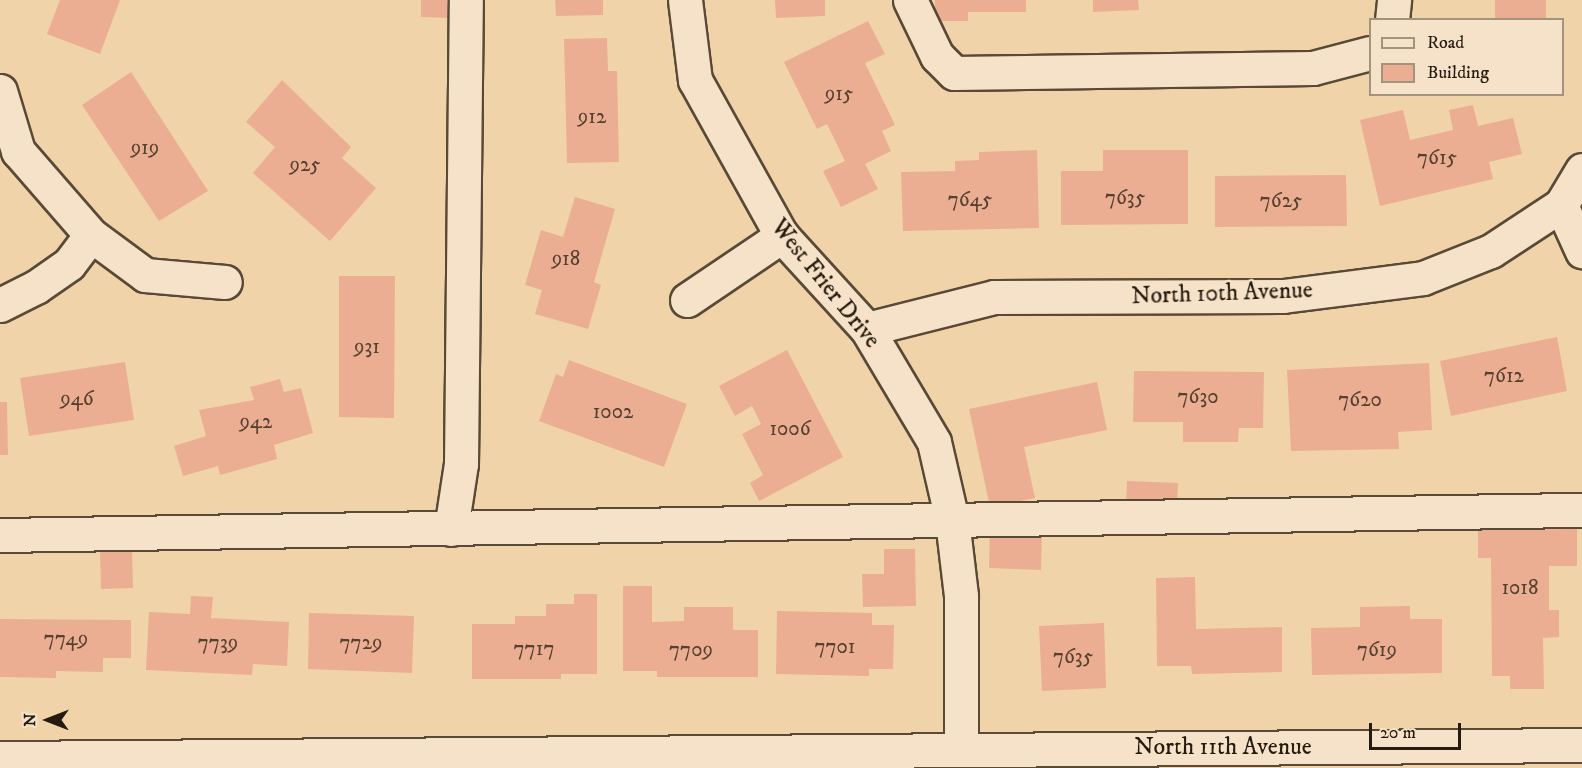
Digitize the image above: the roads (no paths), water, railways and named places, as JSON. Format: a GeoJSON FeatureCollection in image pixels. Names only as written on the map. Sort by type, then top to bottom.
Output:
{"type":"FeatureCollection","features":[{"type":"Feature","properties":{"kind":"street"},"geometry":{"type":"LineString","coordinates":[[451,529],[461,464],[466,0]]}},
{"type":"Feature","properties":{"kind":"street","name":"West Frier Drive"},"geometry":{"type":"LineString","coordinates":[[685,0],[694,80],[782,236],[867,330],[934,442],[952,520],[961,596],[961,750]]}},
{"type":"Feature","properties":{"kind":"street"},"geometry":{"type":"LineString","coordinates":[[910,0],[937,56],[954,73],[1313,68],[1369,54]]}},
{"type":"Feature","properties":{"kind":"street"},"geometry":{"type":"LineString","coordinates":[[1392,18],[1394,0]]}},
{"type":"Feature","properties":{"kind":"street"},"geometry":{"type":"LineString","coordinates":[[0,91],[18,151],[91,235],[145,275],[225,282]]}},
{"type":"Feature","properties":{"kind":"street"},"geometry":{"type":"LineString","coordinates":[[1582,170],[1561,205],[1582,251]]}},
{"type":"Feature","properties":{"kind":"street","name":"North 10th Avenue"},"geometry":{"type":"LineString","coordinates":[[867,330],[994,297],[1282,296],[1423,278],[1491,250],[1561,205]]}},
{"type":"Feature","properties":{"kind":"street"},"geometry":{"type":"LineString","coordinates":[[0,305],[69,264],[91,235]]}},
{"type":"Feature","properties":{"kind":"street"},"geometry":{"type":"LineString","coordinates":[[687,300],[782,236]]}},
{"type":"Feature","properties":{"kind":"street"},"geometry":{"type":"LineString","coordinates":[[0,535],[1582,510]]}},
{"type":"Feature","properties":{"kind":"street","name":"North 11th Avenue"},"geometry":{"type":"LineString","coordinates":[[0,758],[686,761],[921,759],[961,750],[1138,758],[1359,758],[1582,745]]}}]}
